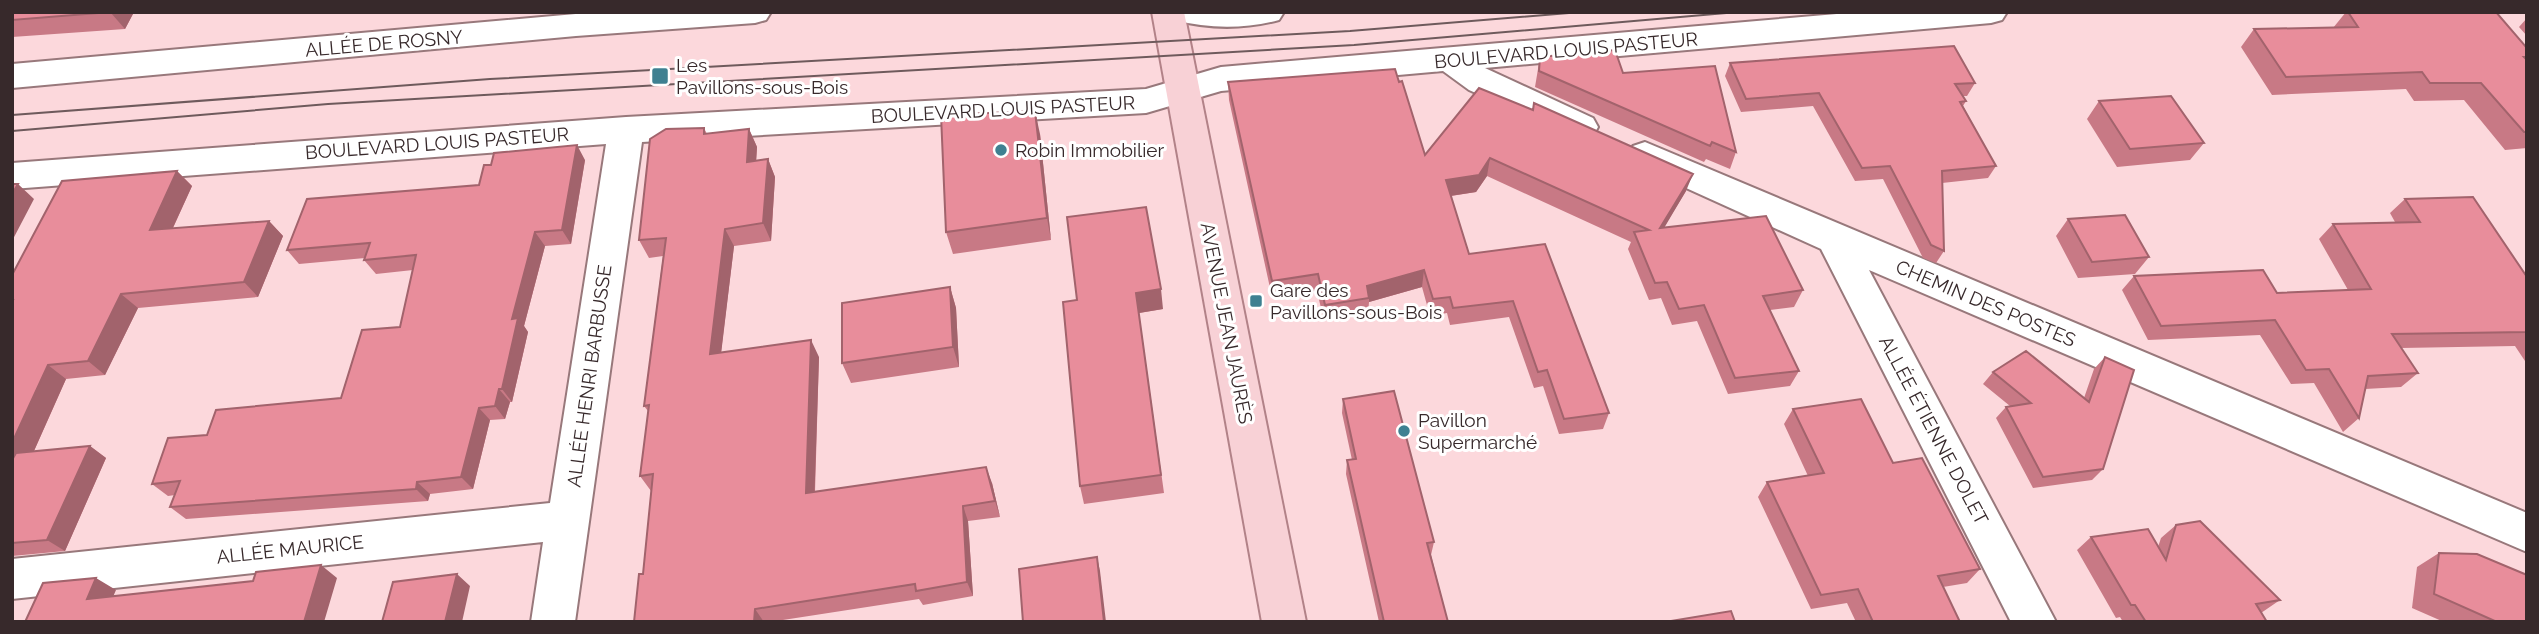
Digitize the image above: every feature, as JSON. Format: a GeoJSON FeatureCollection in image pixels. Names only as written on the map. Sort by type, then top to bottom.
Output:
{"type":"FeatureCollection","features":[{"type":"Feature","properties":{"kind":"main road","name":"AVENUE JEAN JAURÈS"},"geometry":{"type":"LineString","coordinates":[[1174,16],[1183,90],[1284,622]]}},
{"type":"Feature","properties":{"kind":"street","name":"ALLÉE DE ROSNY"},"geometry":{"type":"LineString","coordinates":[[12,76],[507,22],[755,12]]}},
{"type":"Feature","properties":{"kind":"street"},"geometry":{"type":"LineString","coordinates":[[1174,16],[1212,17],[1268,12]]}},
{"type":"Feature","properties":{"kind":"street","name":"BOULEVARD LOUIS PASTEUR"},"geometry":{"type":"LineString","coordinates":[[12,176],[62,186],[626,130],[1146,101],[1221,79],[1452,61],[1990,12]]}},
{"type":"Feature","properties":{"kind":"street","name":"CHEMIN DES POSTES"},"geometry":{"type":"LineString","coordinates":[[1452,61],[1481,82],[1835,239],[2527,533]]}},
{"type":"Feature","properties":{"kind":"street","name":"ALLÉE HENRI BARBUSSE"},"geometry":{"type":"LineString","coordinates":[[553,622],[626,130]]}},
{"type":"Feature","properties":{"kind":"street","name":"ALLÉE ÉTIENNE DOLET"},"geometry":{"type":"LineString","coordinates":[[1835,239],[2034,622]]}},
{"type":"Feature","properties":{"kind":"street","name":"ALLÉE MAURICE"},"geometry":{"type":"LineString","coordinates":[[12,579],[568,520]]}},
{"type":"Feature","properties":{"kind":"building"},"geometry":{"type":"Polygon","coordinates":[[[12,12],[111,12],[12,20],[12,12]]]}},
{"type":"Feature","properties":{"kind":"building"},"geometry":{"type":"Polygon","coordinates":[[[2348,12],[2496,12],[2527,48],[2527,57],[2524,57],[2527,60],[2527,132],[2524,132],[2481,83],[2430,83],[2422,72],[2286,77],[2254,29],[2358,27],[2348,12]]]}},
{"type":"Feature","properties":{"kind":"building"},"geometry":{"type":"Polygon","coordinates":[[[1954,46],[1975,83],[1955,84],[1966,101],[1960,102],[1996,166],[1942,171],[1944,251],[1931,245],[1890,166],[1862,168],[1819,93],[1746,99],[1730,63],[1954,46]]]}},
{"type":"Feature","properties":{"kind":"building"},"geometry":{"type":"Polygon","coordinates":[[[1615,50],[1623,73],[1715,66],[1736,152],[1712,142],[1710,146],[1539,71],[1540,57],[1615,50]]]}},
{"type":"Feature","properties":{"kind":"building"},"geometry":{"type":"Polygon","coordinates":[[[1395,69],[1399,82],[1402,81],[1425,155],[1479,88],[1533,110],[1534,103],[1693,174],[1660,228],[1766,216],[1803,290],[1763,296],[1799,371],[1735,378],[1704,305],[1679,309],[1667,282],[1655,283],[1634,232],[1649,230],[1490,158],[1479,175],[1446,180],[1469,254],[1545,244],[1609,413],[1564,419],[1547,370],[1538,372],[1513,301],[1453,308],[1450,297],[1433,299],[1424,270],[1367,286],[1369,298],[1325,305],[1318,274],[1272,281],[1228,82],[1395,69]]]}},
{"type":"Feature","properties":{"kind":"building"},"geometry":{"type":"Polygon","coordinates":[[[2171,96],[2204,143],[2130,149],[2099,101],[2171,96]]]}},
{"type":"Feature","properties":{"kind":"building"},"geometry":{"type":"Polygon","coordinates":[[[1035,111],[1047,218],[946,232],[941,115],[1035,111]]]}},
{"type":"Feature","properties":{"kind":"building"},"geometry":{"type":"Polygon","coordinates":[[[704,128],[704,134],[749,129],[747,162],[768,159],[763,223],[725,229],[710,354],[811,340],[806,493],[986,467],[995,501],[963,506],[967,582],[916,591],[915,584],[755,609],[754,622],[634,622],[639,574],[643,574],[653,474],[640,476],[649,405],[644,406],[666,238],[639,240],[650,139],[666,129],[704,128]]]}},
{"type":"Feature","properties":{"kind":"building"},"geometry":{"type":"Polygon","coordinates":[[[577,145],[562,230],[535,232],[512,319],[518,318],[502,389],[499,389],[495,406],[479,408],[461,477],[417,482],[416,489],[170,507],[180,481],[152,484],[168,438],[207,435],[216,410],[341,398],[362,330],[400,327],[416,255],[364,260],[370,243],[287,250],[307,199],[479,185],[484,165],[491,165],[494,153],[577,145]]]}},
{"type":"Feature","properties":{"kind":"building"},"geometry":{"type":"Polygon","coordinates":[[[177,171],[150,230],[269,221],[244,282],[121,294],[88,361],[48,365],[12,443],[12,275],[62,181],[177,171]]]}},
{"type":"Feature","properties":{"kind":"building"},"geometry":{"type":"Polygon","coordinates":[[[2473,197],[2527,277],[2527,332],[2392,334],[2418,373],[2368,376],[2359,418],[2329,369],[2306,370],[2275,320],[2161,326],[2134,276],[2263,270],[2277,293],[2371,289],[2333,224],[2420,222],[2405,199],[2473,197]]]}},
{"type":"Feature","properties":{"kind":"building"},"geometry":{"type":"Polygon","coordinates":[[[1146,207],[1161,289],[1136,293],[1161,475],[1080,486],[1063,302],[1077,300],[1067,217],[1146,207]]]}},
{"type":"Feature","properties":{"kind":"building"},"geometry":{"type":"Polygon","coordinates":[[[2125,215],[2149,257],[2092,262],[2068,219],[2125,215]]]}},
{"type":"Feature","properties":{"kind":"building"},"geometry":{"type":"Polygon","coordinates":[[[950,287],[953,347],[842,363],[842,303],[950,287]]]}},
{"type":"Feature","properties":{"kind":"building"},"geometry":{"type":"Polygon","coordinates":[[[2026,351],[2089,402],[2105,357],[2134,370],[2103,469],[2043,477],[2006,407],[2031,403],[1993,372],[2026,351]]]}},
{"type":"Feature","properties":{"kind":"building"},"geometry":{"type":"Polygon","coordinates":[[[1394,391],[1434,542],[1427,543],[1448,622],[1384,622],[1347,460],[1356,459],[1343,399],[1394,391]]]}},
{"type":"Feature","properties":{"kind":"building"},"geometry":{"type":"Polygon","coordinates":[[[1861,399],[1893,463],[1922,458],[1980,569],[1938,576],[1960,622],[1873,622],[1858,589],[1821,595],[1767,482],[1824,473],[1793,409],[1861,399]]]}},
{"type":"Feature","properties":{"kind":"building"},"geometry":{"type":"Polygon","coordinates":[[[90,446],[47,540],[12,543],[12,460],[16,453],[90,446]]]}},
{"type":"Feature","properties":{"kind":"building"},"geometry":{"type":"Polygon","coordinates":[[[2200,521],[2280,600],[2256,604],[2267,622],[2146,622],[2135,605],[2131,605],[2091,537],[2148,529],[2166,560],[2176,525],[2200,521]]]}},
{"type":"Feature","properties":{"kind":"building"},"geometry":{"type":"Polygon","coordinates":[[[2439,553],[2477,554],[2527,575],[2527,622],[2497,622],[2434,594],[2439,553]]]}},
{"type":"Feature","properties":{"kind":"building"},"geometry":{"type":"Polygon","coordinates":[[[1097,557],[1104,622],[1023,622],[1019,569],[1097,557]]]}},
{"type":"Feature","properties":{"kind":"building"},"geometry":{"type":"Polygon","coordinates":[[[321,565],[304,622],[25,622],[43,583],[96,578],[87,599],[253,581],[256,572],[321,565]]]}},
{"type":"Feature","properties":{"kind":"building"},"geometry":{"type":"Polygon","coordinates":[[[457,574],[445,622],[382,622],[393,582],[457,574]]]}},
{"type":"Feature","properties":{"kind":"building"},"geometry":{"type":"Polygon","coordinates":[[[1731,611],[1735,622],[1665,622],[1731,611]]]}},
{"type":"Feature","properties":{"kind":"tram line"},"geometry":{"type":"LineString","coordinates":[[12,115],[490,79],[1350,31],[1581,12]]}},
{"type":"Feature","properties":{"kind":"tram line"},"geometry":{"type":"LineString","coordinates":[[12,131],[328,104],[1354,45],[1738,12]]}},
{"type":"Feature","properties":{"kind":"place","name":"Les Pavillons-sous-Bois"},"geometry":{"type":"Point","coordinates":[660,76]}},
{"type":"Feature","properties":{"kind":"place","name":"Robin Immobilier"},"geometry":{"type":"Point","coordinates":[1001,150]}},
{"type":"Feature","properties":{"kind":"place","name":"Gare des Pavillons-sous-Bois"},"geometry":{"type":"Point","coordinates":[1256,301]}},
{"type":"Feature","properties":{"kind":"place","name":"Pavillon Supermarché"},"geometry":{"type":"Point","coordinates":[1404,431]}}]}
